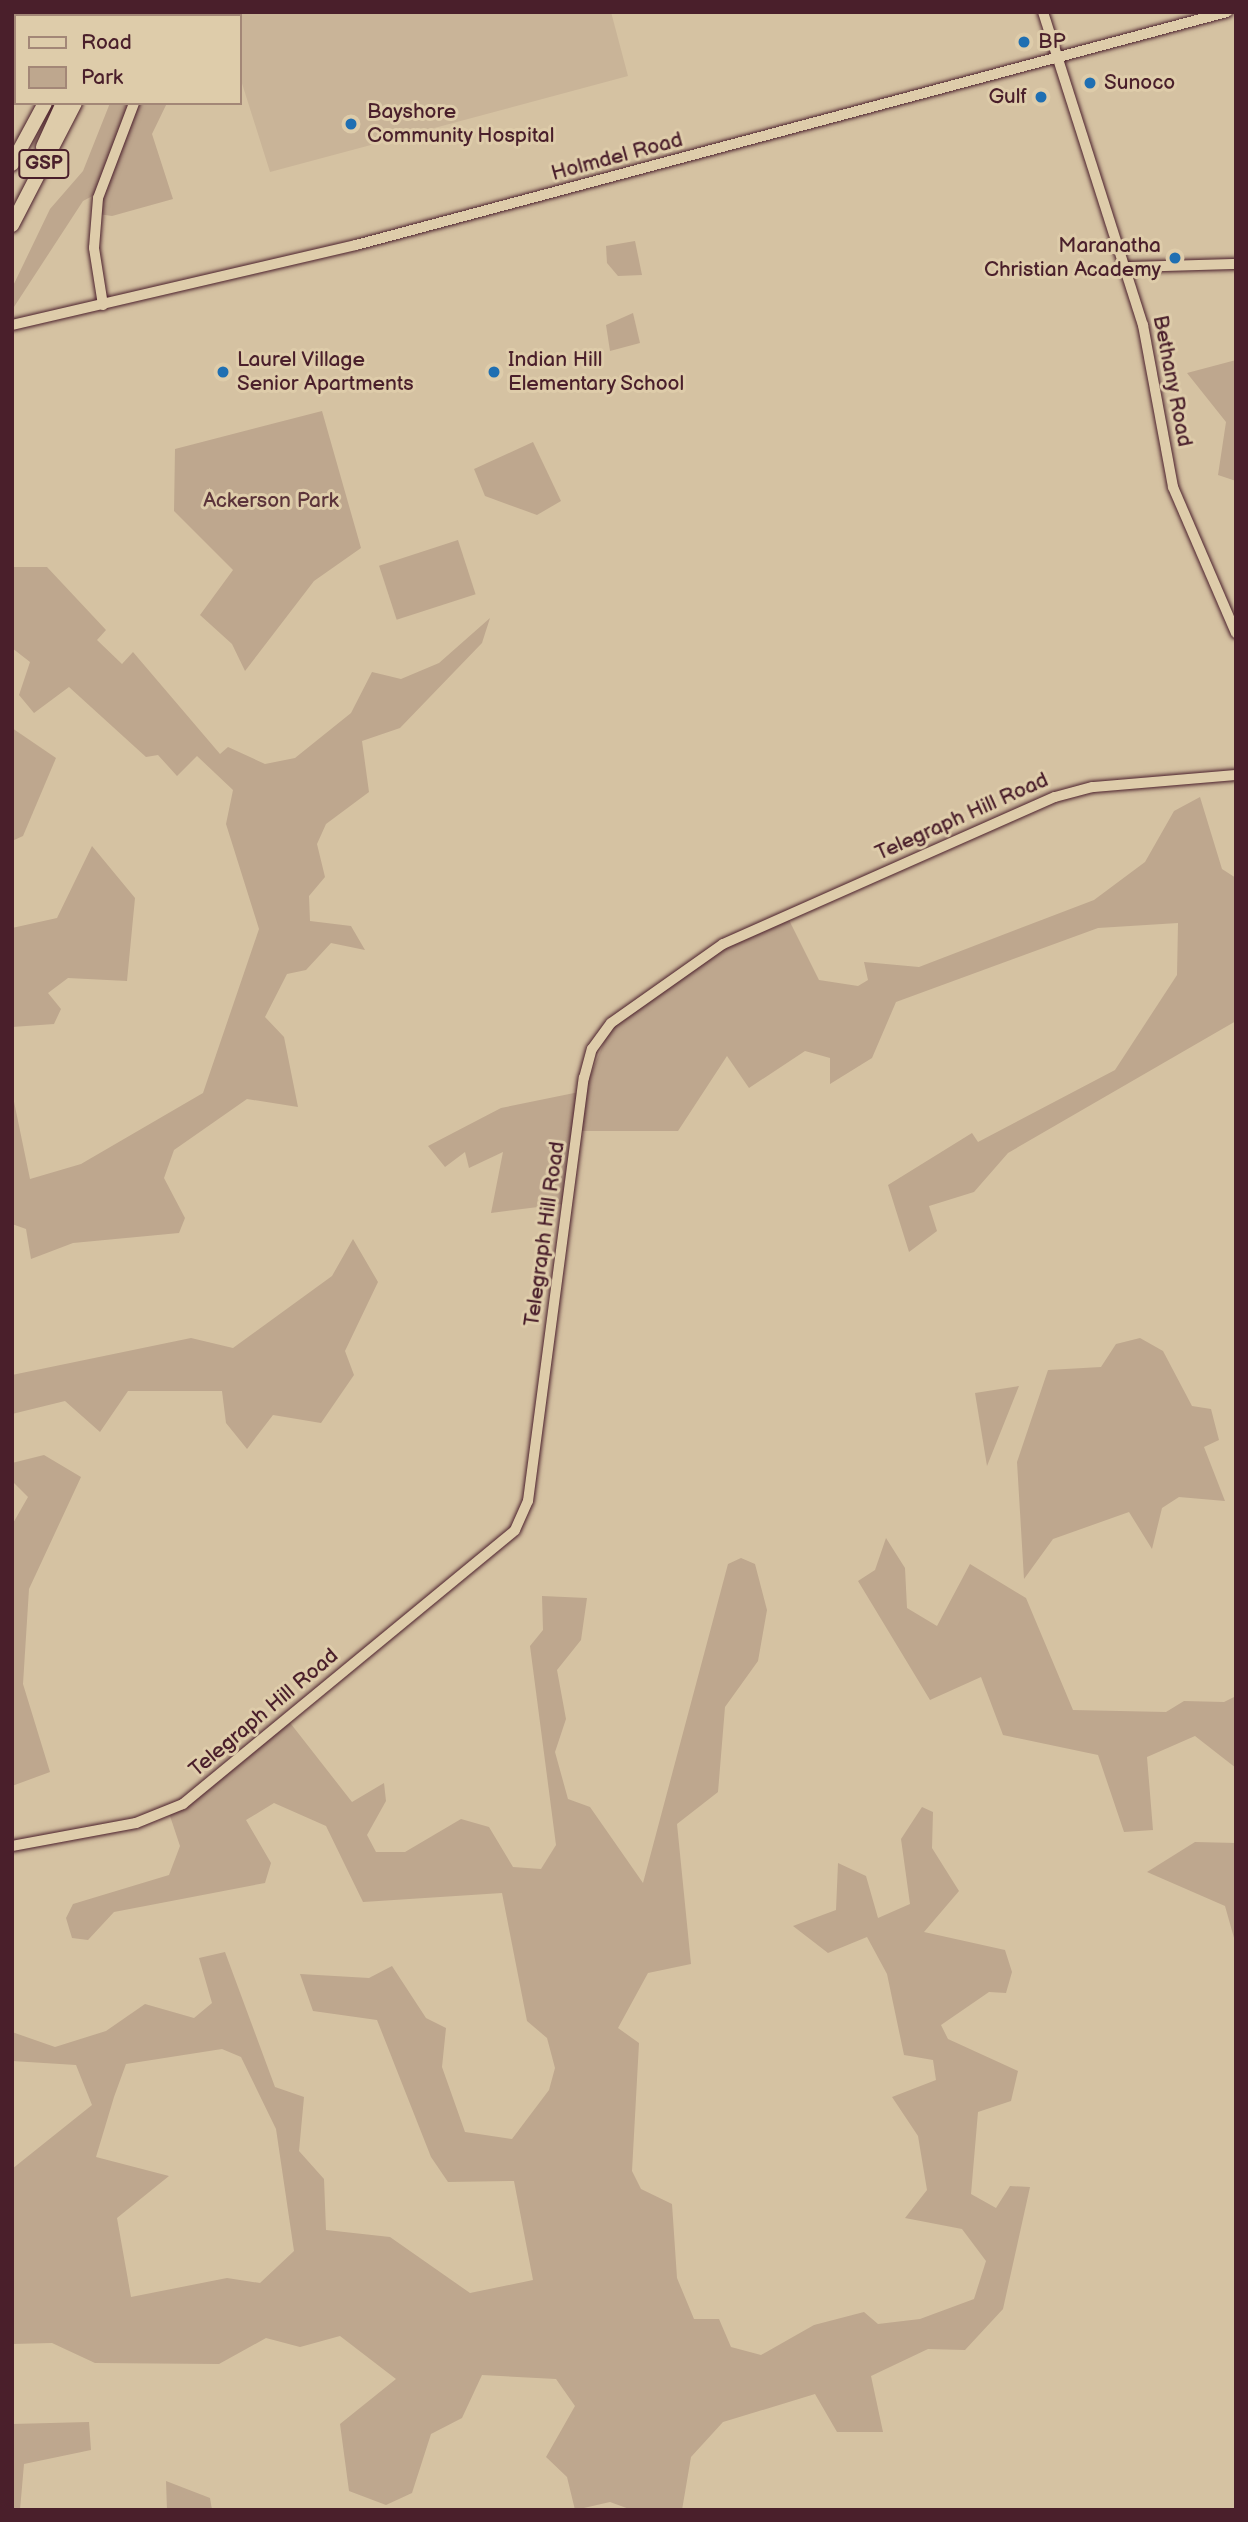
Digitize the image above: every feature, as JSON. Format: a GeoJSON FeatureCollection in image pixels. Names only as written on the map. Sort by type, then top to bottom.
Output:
{"type":"FeatureCollection","features":[{"type":"Feature","properties":{"kind":"highway","name":"GSP"},"geometry":{"type":"LineString","coordinates":[[12,164],[44,105]]}},
{"type":"Feature","properties":{"kind":"highway"},"geometry":{"type":"LineString","coordinates":[[12,219],[62,105]]}},
{"type":"Feature","properties":{"kind":"highway","name":"GSP"},"geometry":{"type":"LineString","coordinates":[[12,225],[74,105]]}},
{"type":"Feature","properties":{"kind":"street","name":"Bethany Road"},"geometry":{"type":"LineString","coordinates":[[1043,12],[1127,267],[1146,335],[1173,487],[1236,633]]}},
{"type":"Feature","properties":{"kind":"street","name":"Holmdel Road"},"geometry":{"type":"LineString","coordinates":[[12,325],[103,306],[1058,62],[1227,12]]}},
{"type":"Feature","properties":{"kind":"street"},"geometry":{"type":"LineString","coordinates":[[103,306],[94,248],[98,198],[133,105]]}},
{"type":"Feature","properties":{"kind":"street"},"geometry":{"type":"LineString","coordinates":[[1127,267],[1236,264]]}},
{"type":"Feature","properties":{"kind":"street","name":"Telegraph Hill Road"},"geometry":{"type":"LineString","coordinates":[[12,1846],[136,1824],[183,1804],[515,1530],[528,1501],[584,1078],[592,1049],[611,1023],[723,944],[1055,797],[1093,787],[1236,775]]}},
{"type":"Feature","properties":{"kind":"shaded area","name":"Bayshore Community Hospital"},"geometry":{"type":"Polygon","coordinates":[[[230,12],[611,12],[628,76],[270,172],[242,83],[242,14],[230,12]]]}},
{"type":"Feature","properties":{"kind":"green space"},"geometry":{"type":"Polygon","coordinates":[[[109,105],[166,105],[152,134],[173,199],[112,216],[98,214],[100,192],[83,201],[12,310],[12,288],[50,209],[83,171],[109,105]]]}},
{"type":"Feature","properties":{"kind":"green space"},"geometry":{"type":"Polygon","coordinates":[[[635,241],[642,275],[618,276],[607,263],[606,246],[635,241]]]}},
{"type":"Feature","properties":{"kind":"green space"},"geometry":{"type":"Polygon","coordinates":[[[633,313],[640,343],[610,351],[606,325],[633,313]]]}},
{"type":"Feature","properties":{"kind":"green space"},"geometry":{"type":"Polygon","coordinates":[[[1236,360],[1236,481],[1218,475],[1226,422],[1187,373],[1236,360]]]}},
{"type":"Feature","properties":{"kind":"green space","name":"Ackerson Park"},"geometry":{"type":"Polygon","coordinates":[[[322,411],[361,548],[314,581],[245,671],[232,644],[200,615],[233,570],[174,511],[175,449],[322,411]]]}},
{"type":"Feature","properties":{"kind":"green space"},"geometry":{"type":"Polygon","coordinates":[[[533,442],[561,501],[537,515],[485,496],[474,469],[533,442]]]}},
{"type":"Feature","properties":{"kind":"green space"},"geometry":{"type":"Polygon","coordinates":[[[458,540],[476,594],[397,620],[379,566],[458,540]]]}},
{"type":"Feature","properties":{"kind":"green space"},"geometry":{"type":"Polygon","coordinates":[[[12,567],[47,567],[106,630],[97,640],[122,664],[133,652],[220,754],[228,747],[265,764],[295,758],[351,713],[372,672],[401,679],[439,663],[490,618],[482,643],[400,728],[362,741],[369,792],[326,824],[317,844],[325,877],[309,896],[310,921],[351,926],[365,950],[331,943],[306,970],[287,974],[265,1017],[284,1037],[298,1107],[247,1099],[174,1150],[164,1178],[185,1218],[179,1233],[73,1243],[31,1259],[26,1229],[12,1224],[12,1092],[30,1179],[81,1164],[203,1093],[259,929],[226,824],[233,790],[197,756],[177,776],[158,755],[146,757],[69,687],[34,713],[19,695],[30,662],[12,648],[12,567]]]}},
{"type":"Feature","properties":{"kind":"green space"},"geometry":{"type":"Polygon","coordinates":[[[12,728],[56,758],[23,836],[12,841],[12,728]]]}},
{"type":"Feature","properties":{"kind":"green space"},"geometry":{"type":"Polygon","coordinates":[[[1200,797],[1222,869],[1236,878],[1236,1021],[1008,1153],[974,1192],[929,1206],[937,1231],[909,1252],[888,1185],[972,1133],[978,1142],[1115,1070],[1177,975],[1178,923],[1098,928],[896,1002],[872,1058],[830,1084],[830,1058],[805,1051],[749,1088],[727,1056],[678,1131],[578,1131],[570,1203],[491,1213],[503,1152],[469,1168],[465,1152],[445,1167],[428,1146],[501,1108],[584,1091],[614,1018],[713,949],[787,916],[819,980],[858,986],[868,980],[864,962],[919,967],[1094,900],[1145,862],[1174,811],[1200,797]]]}},
{"type":"Feature","properties":{"kind":"green space"},"geometry":{"type":"Polygon","coordinates":[[[92,846],[135,898],[127,981],[68,978],[48,993],[61,1009],[54,1024],[12,1027],[12,928],[57,918],[92,846]]]}},
{"type":"Feature","properties":{"kind":"green space"},"geometry":{"type":"Polygon","coordinates":[[[353,1239],[378,1282],[345,1351],[354,1375],[321,1423],[273,1415],[247,1449],[226,1423],[222,1391],[128,1391],[100,1432],[65,1401],[12,1414],[12,1375],[191,1338],[233,1348],[332,1276],[353,1239]]]}},
{"type":"Feature","properties":{"kind":"green space"},"geometry":{"type":"Polygon","coordinates":[[[1140,1338],[1163,1351],[1192,1406],[1211,1409],[1219,1440],[1204,1447],[1225,1501],[1179,1497],[1162,1508],[1152,1549],[1129,1512],[1053,1539],[1024,1579],[1017,1462],[1048,1370],[1101,1367],[1116,1344],[1140,1338]]]}},
{"type":"Feature","properties":{"kind":"green space"},"geometry":{"type":"Polygon","coordinates":[[[1019,1386],[987,1466],[975,1393],[1019,1386]]]}},
{"type":"Feature","properties":{"kind":"green space"},"geometry":{"type":"Polygon","coordinates":[[[44,1455],[81,1477],[29,1589],[23,1684],[50,1772],[12,1786],[12,1525],[28,1497],[12,1481],[12,1463],[44,1455]]]}},
{"type":"Feature","properties":{"kind":"green space"},"geometry":{"type":"Polygon","coordinates":[[[886,1538],[905,1568],[907,1608],[937,1626],[970,1564],[1026,1598],[1073,1710],[1166,1712],[1184,1701],[1224,1702],[1236,1696],[1236,1768],[1195,1736],[1147,1757],[1153,1830],[1124,1832],[1098,1755],[1003,1735],[981,1677],[930,1700],[858,1581],[875,1570],[886,1538]]]}},
{"type":"Feature","properties":{"kind":"green space"},"geometry":{"type":"Polygon","coordinates":[[[741,1558],[755,1564],[767,1610],[758,1661],[725,1707],[718,1792],[677,1824],[691,1964],[648,1973],[618,2028],[639,2043],[632,2171],[641,2189],[672,2204],[677,2278],[694,2319],[719,2319],[731,2347],[761,2355],[814,2325],[864,2312],[878,2324],[920,2319],[974,2299],[986,2261],[962,2229],[905,2218],[927,2190],[918,2136],[892,2097],[936,2080],[933,2060],[904,2055],[887,1974],[867,1937],[828,1953],[793,1926],[836,1910],[838,1863],[866,1876],[878,1918],[910,1904],[901,1839],[922,1807],[933,1812],[932,1848],[959,1891],[924,1932],[1005,1950],[1012,1972],[1006,1993],[989,1992],[941,2025],[948,2039],[1018,2071],[1011,2101],[978,2112],[971,2194],[996,2208],[1010,2186],[1030,2187],[1003,2309],[965,2350],[928,2349],[871,2376],[883,2432],[837,2432],[815,2394],[723,2422],[691,2457],[682,2510],[632,2510],[610,2502],[575,2510],[567,2477],[546,2457],[575,2406],[556,2379],[482,2375],[462,2418],[431,2434],[412,2493],[386,2505],[349,2491],[340,2424],[396,2379],[340,2336],[300,2347],[266,2338],[219,2364],[95,2363],[52,2343],[12,2344],[12,2169],[92,2105],[76,2065],[12,2061],[12,2032],[55,2047],[106,2031],[145,2004],[194,2018],[212,2003],[199,1958],[225,1952],[275,2087],[304,2097],[299,2151],[324,2179],[326,2230],[390,2237],[470,2293],[533,2280],[514,2181],[448,2182],[431,2157],[377,2020],[313,2011],[300,1974],[369,1978],[392,1966],[426,2018],[446,2028],[442,2067],[465,2132],[512,2139],[549,2090],[555,2068],[547,2038],[527,2021],[502,1893],[363,1902],[326,1826],[274,1803],[246,1820],[271,1863],[265,1883],[114,1912],[88,1940],[72,1938],[66,1918],[73,1904],[169,1875],[180,1846],[169,1813],[284,1715],[352,1802],[384,1783],[386,1801],[367,1835],[376,1852],[405,1852],[461,1819],[489,1827],[513,1867],[541,1869],[556,1845],[530,1646],[543,1630],[542,1596],[587,1598],[581,1640],[557,1670],[566,1719],[555,1752],[568,1799],[590,1807],[643,1883],[728,1564],[741,1558]],[[222,2049],[126,2064],[96,2157],[169,2176],[117,2218],[131,2297],[227,2278],[260,2283],[294,2251],[276,2129],[241,2057],[222,2049]]]}},
{"type":"Feature","properties":{"kind":"green space"},"geometry":{"type":"Polygon","coordinates":[[[1195,1842],[1236,1843],[1236,1945],[1225,1906],[1147,1872],[1195,1842]]]}},
{"type":"Feature","properties":{"kind":"green space"},"geometry":{"type":"Polygon","coordinates":[[[89,2422],[91,2450],[24,2464],[20,2510],[12,2510],[12,2424],[89,2422]]]}},
{"type":"Feature","properties":{"kind":"green space"},"geometry":{"type":"Polygon","coordinates":[[[166,2481],[210,2498],[212,2510],[167,2510],[166,2481]]]}},
{"type":"Feature","properties":{"kind":"place","name":"BP"},"geometry":{"type":"Point","coordinates":[1024,42]}},
{"type":"Feature","properties":{"kind":"place","name":"Sunoco"},"geometry":{"type":"Point","coordinates":[1090,83]}},
{"type":"Feature","properties":{"kind":"place","name":"Gulf"},"geometry":{"type":"Point","coordinates":[1041,97]}},
{"type":"Feature","properties":{"kind":"place","name":"Bayshore Community Hospital"},"geometry":{"type":"Point","coordinates":[351,124]}},
{"type":"Feature","properties":{"kind":"place","name":"Maranatha Christian Academy"},"geometry":{"type":"Point","coordinates":[1175,258]}},
{"type":"Feature","properties":{"kind":"place","name":"Laurel Village Senior Apartments"},"geometry":{"type":"Point","coordinates":[223,372]}},
{"type":"Feature","properties":{"kind":"place","name":"Indian Hill Elementary School"},"geometry":{"type":"Point","coordinates":[494,372]}}]}
